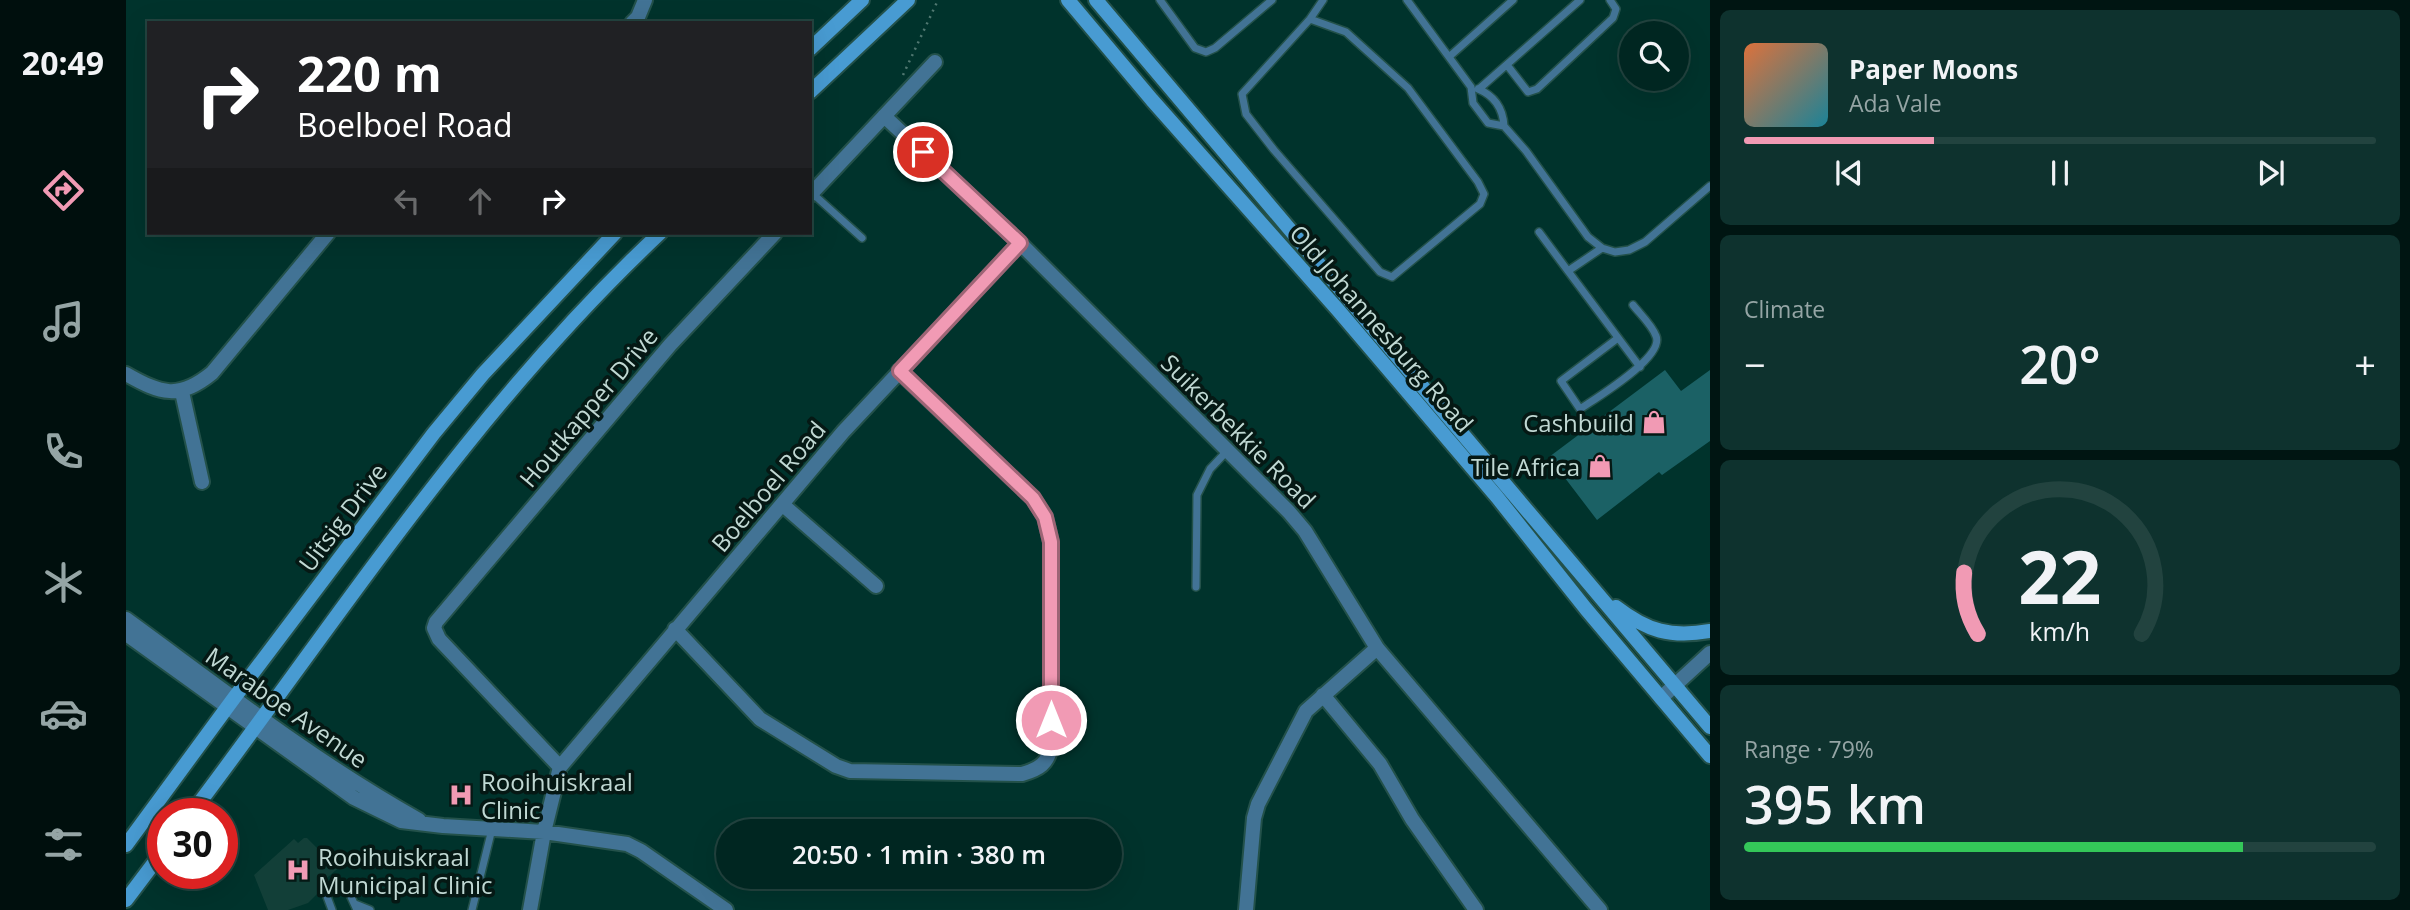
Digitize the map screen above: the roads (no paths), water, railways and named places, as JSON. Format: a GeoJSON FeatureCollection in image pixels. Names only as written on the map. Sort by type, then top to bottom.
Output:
{"type":"FeatureCollection","features":[{"type":"Feature","properties":{"kind":"main road","name":"Old Johannesburg Road"},"geometry":{"type":"LineString","coordinates":[[1068,0],[1152,100],[1356,330],[1710,756]]}},
{"type":"Feature","properties":{"kind":"main road","name":"Old Johannesburg Road"},"geometry":{"type":"LineString","coordinates":[[1096,0],[1710,727]]}},
{"type":"Feature","properties":{"kind":"main road"},"geometry":{"type":"LineString","coordinates":[[812,90],[907,2]]}},
{"type":"Feature","properties":{"kind":"main road"},"geometry":{"type":"LineString","coordinates":[[812,47],[858,3]]}},
{"type":"Feature","properties":{"kind":"main road","name":"Uitsig Drive"},"geometry":{"type":"LineString","coordinates":[[126,845],[230,702],[467,394],[613,235]]}},
{"type":"Feature","properties":{"kind":"main road"},"geometry":{"type":"LineString","coordinates":[[203,798],[429,491],[479,429],[559,336],[658,235]]}},
{"type":"Feature","properties":{"kind":"main road"},"geometry":{"type":"LineString","coordinates":[[1592,589],[1637,622],[1661,632],[1687,635],[1710,632]]}},
{"type":"Feature","properties":{"kind":"main road"},"geometry":{"type":"LineString","coordinates":[[126,900],[147,872]]}},
{"type":"Feature","properties":{"kind":"street"},"geometry":{"type":"LineString","coordinates":[[634,21],[645,0]]}},
{"type":"Feature","properties":{"kind":"street"},"geometry":{"type":"LineString","coordinates":[[812,193],[935,62]]}},
{"type":"Feature","properties":{"kind":"street","name":"Suikerbekkie Road"},"geometry":{"type":"LineString","coordinates":[[884,116],[1020,243],[1289,512],[1305,531],[1377,648],[1600,910]]}},
{"type":"Feature","properties":{"kind":"street"},"geometry":{"type":"LineString","coordinates":[[126,374],[152,388],[182,392],[199,384],[212,373],[326,235]]}},
{"type":"Feature","properties":{"kind":"street","name":"Houtkapper Drive"},"geometry":{"type":"LineString","coordinates":[[560,767],[439,639],[435,628],[440,616],[670,345],[773,235]]}},
{"type":"Feature","properties":{"kind":"street","name":"Boelboel Road"},"geometry":{"type":"LineString","coordinates":[[560,767],[844,432],[1020,243]]}},
{"type":"Feature","properties":{"kind":"street"},"geometry":{"type":"LineString","coordinates":[[675,629],[760,719],[844,770],[1023,774],[1038,769],[1047,760],[1051,746],[1051,542],[1045,517],[1033,498],[900,371]]}},
{"type":"Feature","properties":{"kind":"street"},"geometry":{"type":"LineString","coordinates":[[182,392],[202,482]]}},
{"type":"Feature","properties":{"kind":"street"},"geometry":{"type":"LineString","coordinates":[[783,505],[876,586]]}},
{"type":"Feature","properties":{"kind":"street","name":"Maraboe Avenue"},"geometry":{"type":"LineString","coordinates":[[126,619],[259,724],[426,824],[544,832],[635,847],[726,910]]}},
{"type":"Feature","properties":{"kind":"street","name":"Maraboe Avenue"},"geometry":{"type":"LineString","coordinates":[[126,634],[230,702]]}},
{"type":"Feature","properties":{"kind":"street"},"geometry":{"type":"LineString","coordinates":[[1246,910],[1254,818],[1258,804],[1299,720],[1377,648]]}},
{"type":"Feature","properties":{"kind":"street"},"geometry":{"type":"LineString","coordinates":[[1661,698],[1710,653]]}},
{"type":"Feature","properties":{"kind":"street"},"geometry":{"type":"LineString","coordinates":[[1323,695],[1380,764],[1412,819],[1476,910]]}},
{"type":"Feature","properties":{"kind":"street"},"geometry":{"type":"LineString","coordinates":[[530,910],[544,832],[560,767]]}},
{"type":"Feature","properties":{"kind":"lane"},"geometry":{"type":"LineString","coordinates":[[1160,0],[1195,48],[1206,52],[1215,48],[1272,0]]}},
{"type":"Feature","properties":{"kind":"lane"},"geometry":{"type":"LineString","coordinates":[[1407,0],[1475,88],[1487,93],[1503,111],[1504,126],[1526,151],[1588,237],[1602,248],[1615,252],[1629,250],[1645,242],[1710,186]]}},
{"type":"Feature","properties":{"kind":"lane"},"geometry":{"type":"LineString","coordinates":[[1450,56],[1513,0]]}},
{"type":"Feature","properties":{"kind":"lane"},"geometry":{"type":"LineString","coordinates":[[1504,126],[1488,124],[1473,103],[1475,88],[1507,65],[1580,0]]}},
{"type":"Feature","properties":{"kind":"lane"},"geometry":{"type":"LineString","coordinates":[[1507,65],[1528,92],[1536,89],[1613,18],[1616,9],[1610,0]]}},
{"type":"Feature","properties":{"kind":"lane"},"geometry":{"type":"LineString","coordinates":[[1310,19],[1346,32],[1408,88],[1478,182],[1484,194],[1480,204],[1392,276],[1380,272],[1273,150],[1246,114],[1242,94],[1323,1]]}},
{"type":"Feature","properties":{"kind":"lane"},"geometry":{"type":"LineString","coordinates":[[812,195],[862,238]]}},
{"type":"Feature","properties":{"kind":"lane"},"geometry":{"type":"LineString","coordinates":[[1539,232],[1640,367]]}},
{"type":"Feature","properties":{"kind":"lane"},"geometry":{"type":"LineString","coordinates":[[1568,271],[1602,248]]}},
{"type":"Feature","properties":{"kind":"lane"},"geometry":{"type":"LineString","coordinates":[[1618,338],[1561,381],[1580,409],[1640,367],[1657,345],[1657,336],[1633,305]]}},
{"type":"Feature","properties":{"kind":"lane"},"geometry":{"type":"LineString","coordinates":[[1196,587],[1197,495],[1210,469],[1228,450]]}},
{"type":"Feature","properties":{"kind":"lane"},"geometry":{"type":"LineString","coordinates":[[472,910],[492,829]]}},
{"type":"Feature","properties":{"kind":"lane"},"geometry":{"type":"LineString","coordinates":[[332,910],[326,894],[327,889],[340,883],[346,886],[356,907],[370,910]]}},
{"type":"Feature","properties":{"kind":"place","name":"Cashbuild"},"geometry":{"type":"Point","coordinates":[1654,422]}},
{"type":"Feature","properties":{"kind":"place","name":"Tile Africa"},"geometry":{"type":"Point","coordinates":[1600,466]}},
{"type":"Feature","properties":{"kind":"place","name":"Rooihuiskraal Clinic"},"geometry":{"type":"Point","coordinates":[461,795]}},
{"type":"Feature","properties":{"kind":"place","name":"Rooihuiskraal Municipal Clinic"},"geometry":{"type":"Point","coordinates":[298,870]}}]}
